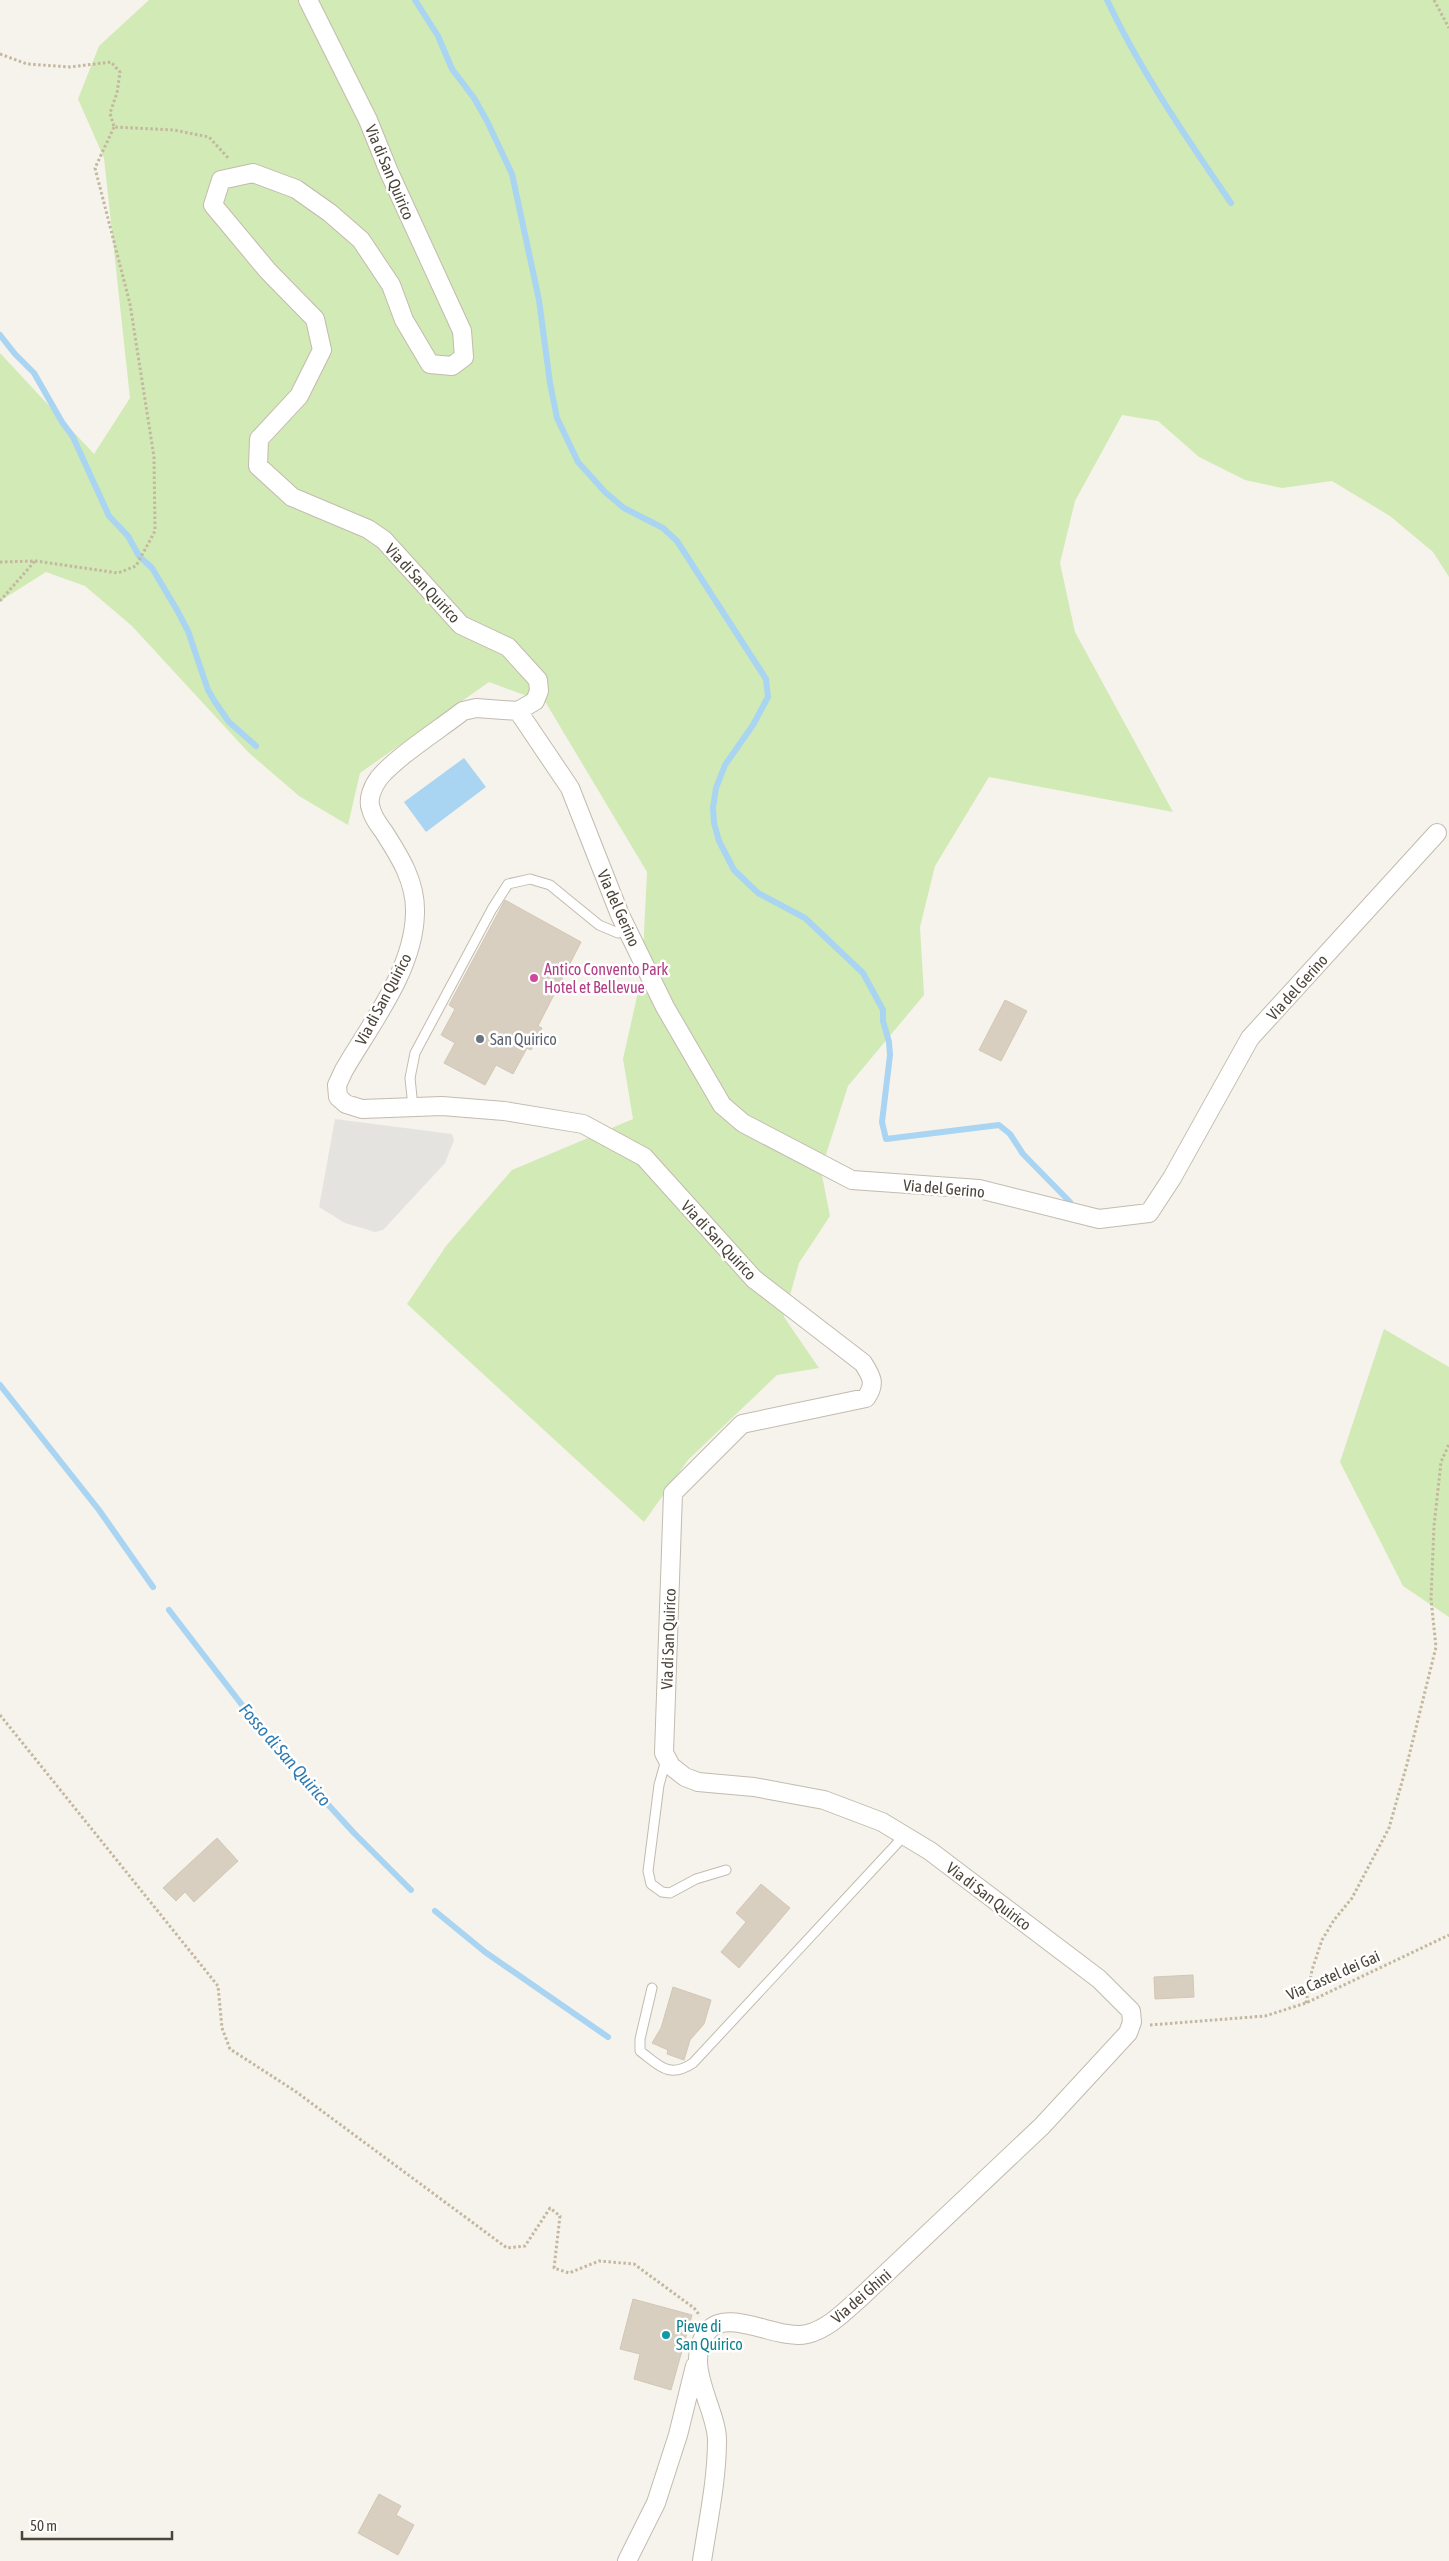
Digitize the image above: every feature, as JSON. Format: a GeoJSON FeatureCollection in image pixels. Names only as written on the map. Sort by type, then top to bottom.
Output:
{"type":"FeatureCollection","features":[{"type":"Feature","properties":{"kind":"street","name":"Via di San Quirico"},"geometry":{"type":"LineString","coordinates":[[308,0],[368,120],[389,172],[462,330],[464,357],[452,366],[430,364],[404,320],[386,278],[362,240],[330,213],[296,189],[253,173],[221,180],[213,205],[268,272],[315,319],[322,350],[299,396],[259,439],[258,466],[292,497],[368,529],[384,540],[461,624],[508,647],[538,680],[539,691],[535,701],[518,711],[476,708],[463,711],[379,778],[370,798],[370,809],[408,874],[414,894],[414,937],[409,956],[396,982],[344,1070],[337,1086],[338,1096],[346,1104],[362,1109],[442,1106],[504,1111],[583,1124],[644,1157],[754,1279],[863,1364],[872,1378],[872,1389],[866,1398],[742,1424],[673,1493],[664,1754],[671,1766],[685,1777],[698,1782],[754,1787],[824,1800],[882,1822],[930,1851],[1099,1978],[1132,2011],[1130,2027]]}},
{"type":"Feature","properties":{"kind":"street","name":"Via del Gerino"},"geometry":{"type":"LineString","coordinates":[[518,711],[570,788],[594,852],[627,930],[665,1007],[722,1105],[743,1123],[852,1180],[979,1189],[1100,1219],[1149,1213],[1172,1178],[1250,1038],[1436,833]]}},
{"type":"Feature","properties":{"kind":"street","name":"Via dei Ghini"},"geometry":{"type":"LineString","coordinates":[[708,2331],[718,2323],[732,2321],[778,2333],[806,2334],[829,2324],[860,2298],[1042,2126],[1130,2027]]}},
{"type":"Feature","properties":{"kind":"street"},"geometry":{"type":"LineString","coordinates":[[627,2561],[656,2503],[678,2435],[700,2347],[708,2331]]}},
{"type":"Feature","properties":{"kind":"street"},"geometry":{"type":"LineString","coordinates":[[700,2347],[700,2380],[717,2438],[716,2464],[702,2561]]}},
{"type":"Feature","properties":{"kind":"lane"},"geometry":{"type":"LineString","coordinates":[[413,1106],[410,1078],[415,1053],[492,909],[508,884],[530,879],[550,885],[600,926],[618,933],[627,930]]}},
{"type":"Feature","properties":{"kind":"lane"},"geometry":{"type":"LineString","coordinates":[[667,1758],[659,1785],[648,1872],[651,1884],[662,1892],[670,1893],[696,1879],[726,1870]]}},
{"type":"Feature","properties":{"kind":"lane"},"geometry":{"type":"LineString","coordinates":[[652,1988],[640,2039],[640,2051],[663,2069],[682,2070],[693,2063],[904,1836]]}},
{"type":"Feature","properties":{"kind":"path"},"geometry":{"type":"LineString","coordinates":[[1434,0],[1449,28]]}},
{"type":"Feature","properties":{"kind":"path"},"geometry":{"type":"LineString","coordinates":[[0,54],[27,64],[70,66],[111,62],[120,72],[117,93],[110,113],[114,128],[95,168],[130,304],[154,456],[155,530],[136,566],[118,573],[36,561],[0,562]]}},
{"type":"Feature","properties":{"kind":"path"},"geometry":{"type":"LineString","coordinates":[[114,128],[174,130],[209,137],[226,155],[239,176]]}},
{"type":"Feature","properties":{"kind":"path"},"geometry":{"type":"LineString","coordinates":[[0,601],[36,561]]}},
{"type":"Feature","properties":{"kind":"path"},"geometry":{"type":"LineString","coordinates":[[1306,2003],[1312,1970],[1322,1940],[1334,1920],[1352,1898],[1389,1828],[1408,1764],[1436,1647],[1431,1599],[1434,1526],[1441,1462],[1449,1444]]}},
{"type":"Feature","properties":{"kind":"path"},"geometry":{"type":"LineString","coordinates":[[0,1715],[218,1986],[222,2028],[230,2049],[295,2091],[507,2248],[525,2246],[550,2208],[560,2216],[554,2268],[569,2273],[599,2261],[634,2264],[694,2308],[708,2331]]}},
{"type":"Feature","properties":{"kind":"path","name":"Via Castel dei Gai"},"geometry":{"type":"LineString","coordinates":[[1130,2027],[1162,2026],[1265,2016],[1306,2003],[1449,1934]]}},
{"type":"Feature","properties":{"kind":"green space"},"geometry":{"type":"Polygon","coordinates":[[[149,0],[1449,0],[1449,577],[1433,552],[1390,516],[1332,481],[1282,488],[1245,480],[1199,457],[1158,421],[1122,415],[1075,501],[1060,563],[1075,632],[1173,812],[989,777],[935,866],[920,927],[924,995],[848,1086],[821,1170],[830,1216],[799,1263],[784,1317],[819,1368],[777,1375],[688,1460],[644,1522],[407,1304],[446,1246],[512,1170],[633,1119],[623,1059],[642,974],[647,872],[546,703],[489,682],[360,773],[348,825],[299,796],[248,752],[132,626],[85,586],[46,572],[0,601],[0,353],[94,454],[130,398],[104,158],[78,99],[99,46],[149,0]]]}},
{"type":"Feature","properties":{"kind":"green space"},"geometry":{"type":"Polygon","coordinates":[[[1384,1329],[1449,1367],[1449,1617],[1403,1586],[1340,1462],[1384,1329]]]}},
{"type":"Feature","properties":{"kind":"shaded area"},"geometry":{"type":"Polygon","coordinates":[[[335,1119],[452,1134],[454,1140],[445,1163],[383,1230],[375,1232],[345,1223],[319,1207],[335,1119]]]}},
{"type":"Feature","properties":{"kind":"water"},"geometry":{"type":"Polygon","coordinates":[[[464,758],[486,787],[426,832],[404,802],[464,758]]]}},
{"type":"Feature","properties":{"kind":"building","name":"Antico Convento Park Hotel et Bellevue"},"geometry":{"type":"Polygon","coordinates":[[[505,900],[581,942],[538,1026],[542,1028],[531,1050],[527,1048],[513,1074],[496,1065],[485,1085],[444,1063],[455,1043],[441,1035],[455,1009],[449,1005],[505,900]]]}},
{"type":"Feature","properties":{"kind":"building"},"geometry":{"type":"Polygon","coordinates":[[[1005,1000],[1027,1011],[1001,1061],[979,1050],[1005,1000]]]}},
{"type":"Feature","properties":{"kind":"building"},"geometry":{"type":"Polygon","coordinates":[[[217,1838],[238,1861],[194,1902],[185,1892],[176,1901],[163,1888],[217,1838]]]}},
{"type":"Feature","properties":{"kind":"building"},"geometry":{"type":"Polygon","coordinates":[[[761,1884],[790,1908],[739,1968],[721,1952],[746,1922],[736,1913],[761,1884]]]}},
{"type":"Feature","properties":{"kind":"building"},"geometry":{"type":"Polygon","coordinates":[[[1193,1975],[1194,1997],[1155,1999],[1154,1977],[1193,1975]]]}},
{"type":"Feature","properties":{"kind":"building"},"geometry":{"type":"Polygon","coordinates":[[[673,1987],[711,2000],[704,2024],[690,2040],[684,2060],[667,2054],[668,2050],[652,2043],[661,2028],[673,1987]]]}},
{"type":"Feature","properties":{"kind":"building","name":"Pieve di San Quirico"},"geometry":{"type":"Polygon","coordinates":[[[633,2299],[692,2315],[671,2390],[634,2379],[640,2354],[620,2349],[633,2299]]]}},
{"type":"Feature","properties":{"kind":"building"},"geometry":{"type":"Polygon","coordinates":[[[379,2494],[401,2506],[396,2515],[414,2525],[398,2555],[358,2533],[379,2494]]]}},
{"type":"Feature","properties":{"kind":"waterway"},"geometry":{"type":"LineString","coordinates":[[415,0],[438,36],[452,69],[474,98],[487,121],[512,174],[539,300],[550,383],[557,418],[578,462],[605,492],[624,508],[663,528],[677,541],[766,679],[768,697],[753,725],[725,765],[716,788],[713,808],[714,823],[719,841],[734,870],[758,893],[805,918],[863,973],[883,1010],[883,1021],[889,1042],[890,1055],[882,1122],[886,1139],[999,1125],[1010,1134],[1023,1154],[1070,1202],[1074,1210]]}},
{"type":"Feature","properties":{"kind":"waterway"},"geometry":{"type":"LineString","coordinates":[[1107,0],[1149,78],[1231,203]]}},
{"type":"Feature","properties":{"kind":"waterway"},"geometry":{"type":"LineString","coordinates":[[0,335],[34,373],[62,422],[73,437],[109,516],[128,536],[139,556],[152,568],[177,610],[188,631],[208,690],[215,702],[229,722],[256,746]]}},
{"type":"Feature","properties":{"kind":"waterway","name":"Fosso di San Quirico"},"geometry":{"type":"LineString","coordinates":[[0,1385],[99,1510],[153,1587]]}},
{"type":"Feature","properties":{"kind":"waterway","name":"Fosso di San Quirico"},"geometry":{"type":"LineString","coordinates":[[169,1610],[269,1740],[354,1833],[411,1890]]}},
{"type":"Feature","properties":{"kind":"waterway","name":"Fosso di San Quirico"},"geometry":{"type":"LineString","coordinates":[[435,1911],[485,1952],[608,2037]]}},
{"type":"Feature","properties":{"kind":"place","name":"Antico Convento Park Hotel et Bellevue"},"geometry":{"type":"Point","coordinates":[534,978]}},
{"type":"Feature","properties":{"kind":"place","name":"San Quirico"},"geometry":{"type":"Point","coordinates":[480,1039]}},
{"type":"Feature","properties":{"kind":"place","name":"Pieve di San Quirico"},"geometry":{"type":"Point","coordinates":[666,2335]}}]}
